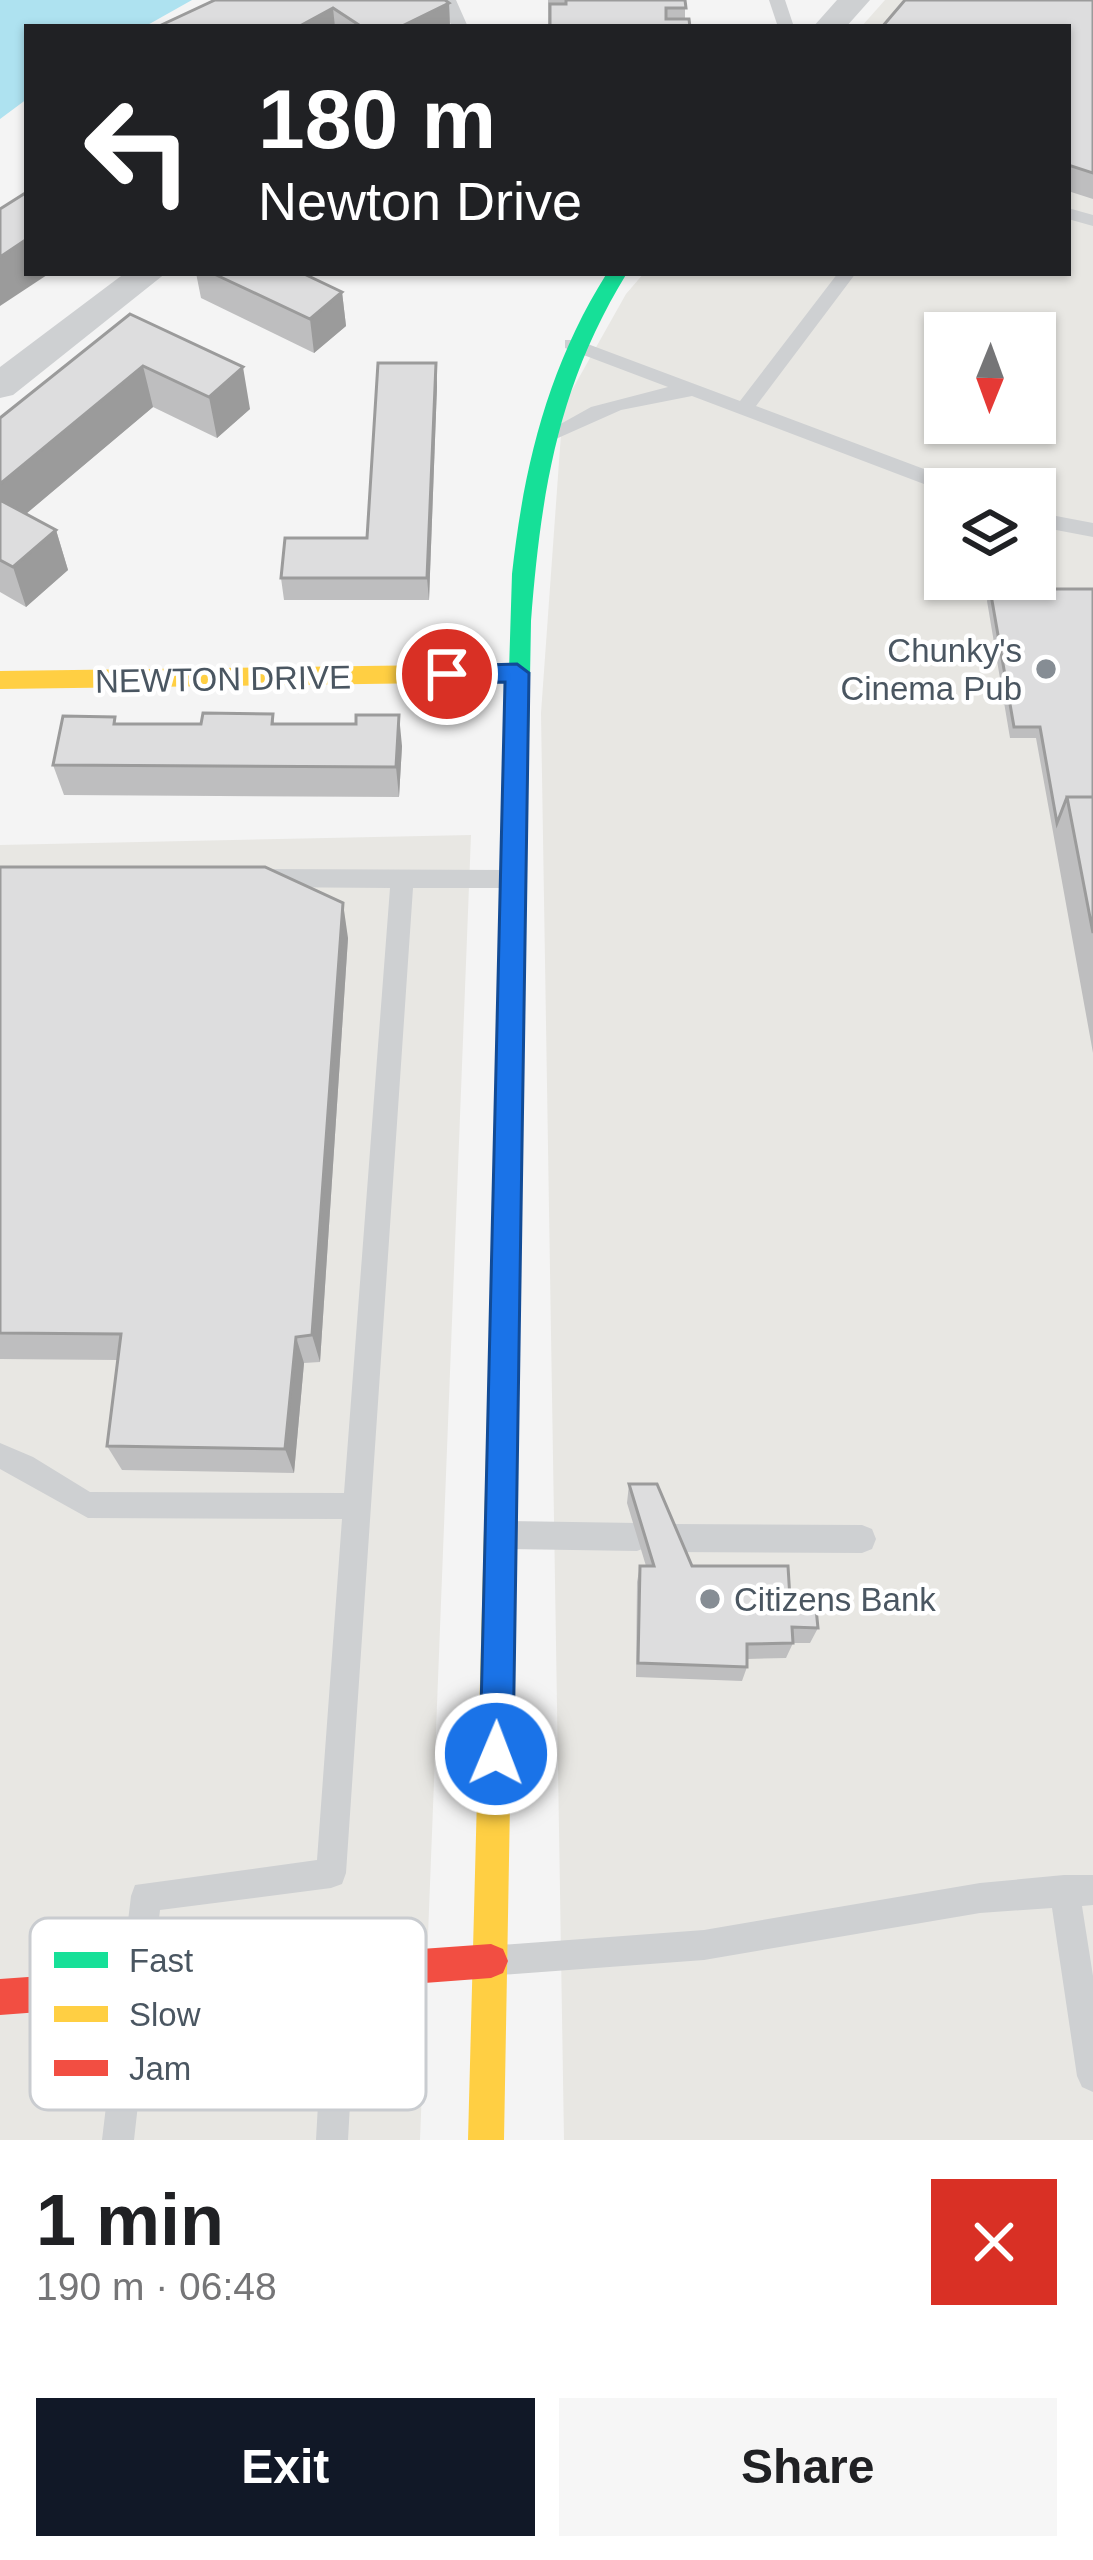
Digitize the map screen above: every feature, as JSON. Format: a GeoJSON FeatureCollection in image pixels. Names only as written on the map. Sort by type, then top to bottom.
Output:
{"type":"FeatureCollection","features":[{"type":"Feature","properties":{"kind":"street"},"geometry":{"type":"LineString","coordinates":[[832,24],[854,0]]}},
{"type":"Feature","properties":{"kind":"street"},"geometry":{"type":"LineString","coordinates":[[0,386],[144,276]]}},
{"type":"Feature","properties":{"kind":"street"},"geometry":{"type":"LineString","coordinates":[[486,2140],[523,561],[542,440],[571,344],[615,276]]}},
{"type":"Feature","properties":{"kind":"street","name":"NEWTON DRIVE"},"geometry":{"type":"LineString","coordinates":[[0,680],[517,673]]}},
{"type":"Feature","properties":{"kind":"street"},"geometry":{"type":"LineString","coordinates":[[426,1966],[491,1961]]}},
{"type":"Feature","properties":{"kind":"street"},"geometry":{"type":"LineString","coordinates":[[0,1997],[30,1995]]}},
{"type":"Feature","properties":{"kind":"lane"},"geometry":{"type":"LineString","coordinates":[[744,409],[845,276]]}},
{"type":"Feature","properties":{"kind":"lane"},"geometry":{"type":"LineString","coordinates":[[571,344],[924,477]]}},
{"type":"Feature","properties":{"kind":"lane"},"geometry":{"type":"LineString","coordinates":[[542,440],[616,402],[641,395],[696,392]]}},
{"type":"Feature","properties":{"kind":"lane"},"geometry":{"type":"LineString","coordinates":[[1056,523],[1093,530]]}},
{"type":"Feature","properties":{"kind":"lane"},"geometry":{"type":"LineString","coordinates":[[236,878],[512,879]]}},
{"type":"Feature","properties":{"kind":"lane"},"geometry":{"type":"LineString","coordinates":[[143,1918],[146,1895],[331,1873],[402,878]]}},
{"type":"Feature","properties":{"kind":"lane"},"geometry":{"type":"LineString","coordinates":[[0,1456],[24,1464],[54,1490],[88,1505],[357,1507]]}},
{"type":"Feature","properties":{"kind":"lane"},"geometry":{"type":"LineString","coordinates":[[500,1535],[637,1538]]}},
{"type":"Feature","properties":{"kind":"lane"},"geometry":{"type":"LineString","coordinates":[[670,1538],[862,1539]]}},
{"type":"Feature","properties":{"kind":"lane"},"geometry":{"type":"LineString","coordinates":[[491,1961],[704,1945],[960,1901],[1078,1890],[1093,2076]]}},
{"type":"Feature","properties":{"kind":"lane"},"geometry":{"type":"LineString","coordinates":[[118,2140],[122,2110]]}},
{"type":"Feature","properties":{"kind":"lane"},"geometry":{"type":"LineString","coordinates":[[332,2140],[334,2110]]}},
{"type":"Feature","properties":{"kind":"shaded area"},"geometry":{"type":"Polygon","coordinates":[[[885,0],[1093,0],[1093,2140],[564,2140],[541,713],[563,406],[626,294],[641,276],[1071,276],[1071,24],[864,24],[885,0]]]}},
{"type":"Feature","properties":{"kind":"shaded area"},"geometry":{"type":"Polygon","coordinates":[[[471,835],[426,1986],[426,1918],[30,1918],[30,2110],[421,2110],[420,2140],[0,2140],[0,845],[471,835]]]}},
{"type":"Feature","properties":{"kind":"water"},"geometry":{"type":"Polygon","coordinates":[[[0,0],[192,0],[149,24],[24,24],[24,101],[0,119],[0,0]]]}},
{"type":"Feature","properties":{"kind":"building"},"geometry":{"type":"Polygon","coordinates":[[[215,0],[449,3],[406,24],[357,24],[333,8],[304,24],[163,24],[215,0]]]}},
{"type":"Feature","properties":{"kind":"building"},"geometry":{"type":"Polygon","coordinates":[[[566,0],[685,0],[686,8],[666,8],[666,19],[689,19],[690,24],[550,24],[550,4],[566,4],[566,0]]]}},
{"type":"Feature","properties":{"kind":"building"},"geometry":{"type":"Polygon","coordinates":[[[905,0],[1093,0],[1093,173],[1071,166],[1071,24],[885,24],[905,0]]]}},
{"type":"Feature","properties":{"kind":"building"},"geometry":{"type":"Polygon","coordinates":[[[24,194],[24,241],[0,257],[0,209],[24,194]]]}},
{"type":"Feature","properties":{"kind":"building"},"geometry":{"type":"Polygon","coordinates":[[[218,276],[308,276],[342,292],[310,319],[218,276]]]}},
{"type":"Feature","properties":{"kind":"building"},"geometry":{"type":"Polygon","coordinates":[[[130,314],[243,367],[209,397],[143,366],[0,484],[0,418],[130,314]]]}},
{"type":"Feature","properties":{"kind":"building"},"geometry":{"type":"Polygon","coordinates":[[[378,363],[436,363],[427,578],[281,578],[285,538],[367,538],[378,363]]]}},
{"type":"Feature","properties":{"kind":"building"},"geometry":{"type":"Polygon","coordinates":[[[0,500],[56,530],[13,567],[0,560],[0,500]]]}},
{"type":"Feature","properties":{"kind":"building","name":"Chunky's Cinema Pub"},"geometry":{"type":"Polygon","coordinates":[[[1056,589],[1093,589],[1093,797],[1067,797],[1057,823],[1040,727],[1014,727],[992,600],[1056,600],[1056,589]]]}},
{"type":"Feature","properties":{"kind":"building"},"geometry":{"type":"Polygon","coordinates":[[[203,713],[273,714],[272,724],[356,724],[356,715],[399,715],[396,767],[53,765],[63,716],[115,717],[114,724],[201,724],[203,713]]]}},
{"type":"Feature","properties":{"kind":"building"},"geometry":{"type":"Polygon","coordinates":[[[1067,797],[1093,797],[1093,933],[1067,797]]]}},
{"type":"Feature","properties":{"kind":"building"},"geometry":{"type":"Polygon","coordinates":[[[0,867],[265,867],[343,903],[312,1335],[296,1337],[285,1449],[107,1446],[121,1334],[0,1333],[0,867]]]}},
{"type":"Feature","properties":{"kind":"building","name":"Citizens Bank"},"geometry":{"type":"Polygon","coordinates":[[[629,1484],[657,1484],[692,1566],[788,1566],[790,1599],[815,1599],[818,1628],[792,1627],[793,1643],[747,1644],[747,1667],[638,1663],[640,1566],[654,1566],[629,1484]]]}},
{"type":"Feature","properties":{"kind":"traffic: fast"},"geometry":{"type":"LineString","coordinates":[[507,1187],[519,621],[528,528],[556,396],[592,313],[615,276]]}},
{"type":"Feature","properties":{"kind":"traffic: slow"},"geometry":{"type":"LineString","coordinates":[[0,680],[517,673]]}},
{"type":"Feature","properties":{"kind":"traffic: slow"},"geometry":{"type":"LineString","coordinates":[[486,2140],[507,1187]]}},
{"type":"Feature","properties":{"kind":"traffic: jam"},"geometry":{"type":"LineString","coordinates":[[426,1966],[491,1961]]}},
{"type":"Feature","properties":{"kind":"traffic: jam"},"geometry":{"type":"LineString","coordinates":[[0,1997],[30,1995]]}},
{"type":"Feature","properties":{"kind":"place","name":"Chunky's Cinema Pub"},"geometry":{"type":"Point","coordinates":[1046,669]}},
{"type":"Feature","properties":{"kind":"place","name":"Citizens Bank"},"geometry":{"type":"Point","coordinates":[710,1599]}},
{"type":"Feature","properties":{"kind":"route"},"geometry":{"type":"LineString","coordinates":[[447,674],[517,673],[496,1754]]}}]}
